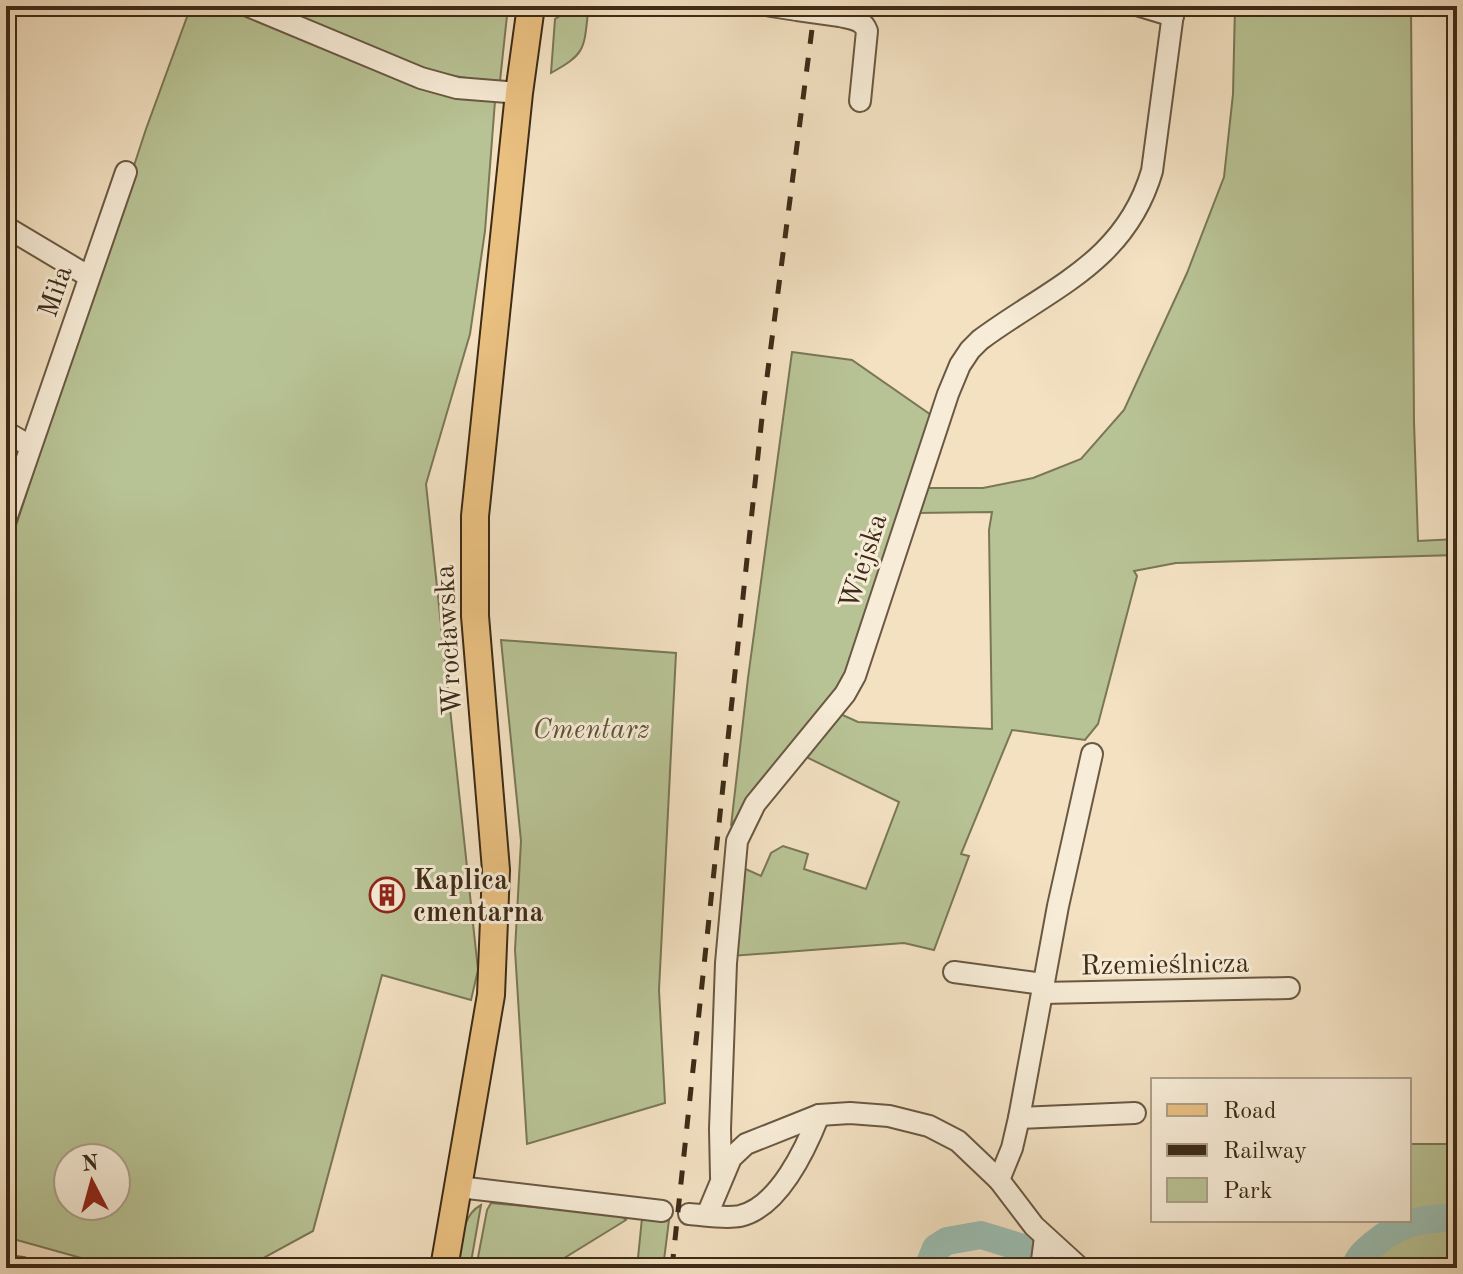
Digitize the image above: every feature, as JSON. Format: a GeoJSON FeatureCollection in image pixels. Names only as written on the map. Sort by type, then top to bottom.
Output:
{"type":"FeatureCollection","features":[{"type":"Feature","properties":{"kind":"main road","name":"Wrocławska"},"geometry":{"type":"LineString","coordinates":[[444,1268],[491,995],[494,953],[496,870],[475,616],[475,516],[519,93],[531,6]]}},
{"type":"Feature","properties":{"kind":"street"},"geometry":{"type":"LineString","coordinates":[[248,6],[421,78],[457,88],[519,93]]}},
{"type":"Feature","properties":{"kind":"street"},"geometry":{"type":"LineString","coordinates":[[771,6],[840,16],[859,20],[865,25],[860,101]]}},
{"type":"Feature","properties":{"kind":"street"},"geometry":{"type":"LineString","coordinates":[[1140,6],[1173,11]]}},
{"type":"Feature","properties":{"kind":"street","name":"Wiejska"},"geometry":{"type":"LineString","coordinates":[[721,1177],[726,963],[737,841],[755,804],[833,709],[855,676],[960,365],[970,350],[1082,271],[1125,230],[1137,211],[1152,171],[1173,11]]}},
{"type":"Feature","properties":{"kind":"street","name":"Miła"},"geometry":{"type":"LineString","coordinates":[[6,519],[126,172]]}},
{"type":"Feature","properties":{"kind":"street"},"geometry":{"type":"LineString","coordinates":[[6,227],[88,276]]}},
{"type":"Feature","properties":{"kind":"street"},"geometry":{"type":"LineString","coordinates":[[6,432],[30,446]]}},
{"type":"Feature","properties":{"kind":"street","name":"Rzemieślnicza"},"geometry":{"type":"LineString","coordinates":[[999,1180],[1012,1148],[1019,1118],[1042,989],[1092,754]]}},
{"type":"Feature","properties":{"kind":"street","name":"Rzemieślnicza"},"geometry":{"type":"LineString","coordinates":[[954,972],[1042,989],[1289,988]]}},
{"type":"Feature","properties":{"kind":"street"},"geometry":{"type":"LineString","coordinates":[[819,1115],[789,1174],[771,1197],[755,1210],[738,1216],[698,1215],[731,1158],[746,1144],[819,1115],[850,1113],[889,1116],[929,1126],[958,1141],[999,1180],[1043,1251],[1080,1268]]}},
{"type":"Feature","properties":{"kind":"street"},"geometry":{"type":"LineString","coordinates":[[1019,1118],[1135,1113]]}},
{"type":"Feature","properties":{"kind":"street"},"geometry":{"type":"LineString","coordinates":[[459,1187],[662,1211]]}},
{"type":"Feature","properties":{"kind":"street"},"geometry":{"type":"LineString","coordinates":[[6,1266],[22,1268]]}},
{"type":"Feature","properties":{"kind":"green space"},"geometry":{"type":"Polygon","coordinates":[[[191,6],[226,6],[336,52],[495,101],[485,231],[470,334],[426,484],[478,970],[471,1000],[382,975],[313,1231],[245,1268],[117,1268],[6,1237],[6,556],[146,129],[191,6]]]}},
{"type":"Feature","properties":{"kind":"green space"},"geometry":{"type":"Polygon","coordinates":[[[276,6],[508,6],[500,81],[471,79],[413,65],[276,6]]]}},
{"type":"Feature","properties":{"kind":"green space"},"geometry":{"type":"Polygon","coordinates":[[[1235,6],[1411,6],[1414,422],[1418,541],[1457,539],[1457,555],[1176,563],[1134,571],[1137,576],[1098,724],[1085,740],[1012,730],[961,854],[969,856],[934,950],[904,943],[731,956],[739,866],[761,876],[771,853],[783,846],[808,854],[804,869],[866,889],[899,802],[802,755],[836,712],[858,722],[992,729],[989,530],[992,512],[917,513],[923,488],[983,488],[1033,478],[1081,459],[1124,410],[1187,273],[1224,177],[1233,94],[1235,6]]]}},
{"type":"Feature","properties":{"kind":"green space"},"geometry":{"type":"Polygon","coordinates":[[[588,12],[581,50],[571,61],[551,73],[555,19],[563,14],[588,12]]]}},
{"type":"Feature","properties":{"kind":"green space"},"geometry":{"type":"Polygon","coordinates":[[[792,352],[852,360],[931,415],[851,665],[825,708],[760,785],[731,826],[748,678],[792,352]]]}},
{"type":"Feature","properties":{"kind":"green space","name":"Cmentarz"},"geometry":{"type":"Polygon","coordinates":[[[501,640],[676,653],[659,990],[665,1103],[527,1144],[515,950],[521,841],[501,640]]]}},
{"type":"Feature","properties":{"kind":"green space"},"geometry":{"type":"Polygon","coordinates":[[[1411,1144],[1457,1144],[1457,1209],[1411,1211],[1411,1144]]]}},
{"type":"Feature","properties":{"kind":"green space"},"geometry":{"type":"Polygon","coordinates":[[[491,1203],[620,1215],[626,1220],[548,1268],[476,1268],[491,1203]]]}},
{"type":"Feature","properties":{"kind":"green space"},"geometry":{"type":"Polygon","coordinates":[[[481,1205],[470,1268],[457,1268],[465,1224],[481,1205]]]}},
{"type":"Feature","properties":{"kind":"green space"},"geometry":{"type":"Polygon","coordinates":[[[642,1218],[669,1220],[663,1268],[637,1268],[642,1218]]]}},
{"type":"Feature","properties":{"kind":"green space"},"geometry":{"type":"Polygon","coordinates":[[[1437,1225],[1457,1225],[1457,1268],[1361,1268],[1400,1232],[1437,1225]]]}},
{"type":"Feature","properties":{"kind":"waterway"},"geometry":{"type":"LineString","coordinates":[[1355,1268],[1365,1252],[1394,1230],[1423,1220],[1457,1217]]}},
{"type":"Feature","properties":{"kind":"waterway"},"geometry":{"type":"LineString","coordinates":[[928,1268],[936,1248],[947,1241],[981,1235],[1023,1248],[1058,1268]]}},
{"type":"Feature","properties":{"kind":"railway"},"geometry":{"type":"LineString","coordinates":[[672,1268],[763,408],[815,6]]}},
{"type":"Feature","properties":{"kind":"place","name":"Kaplica cmentarna"},"geometry":{"type":"Point","coordinates":[387,895]}}]}
